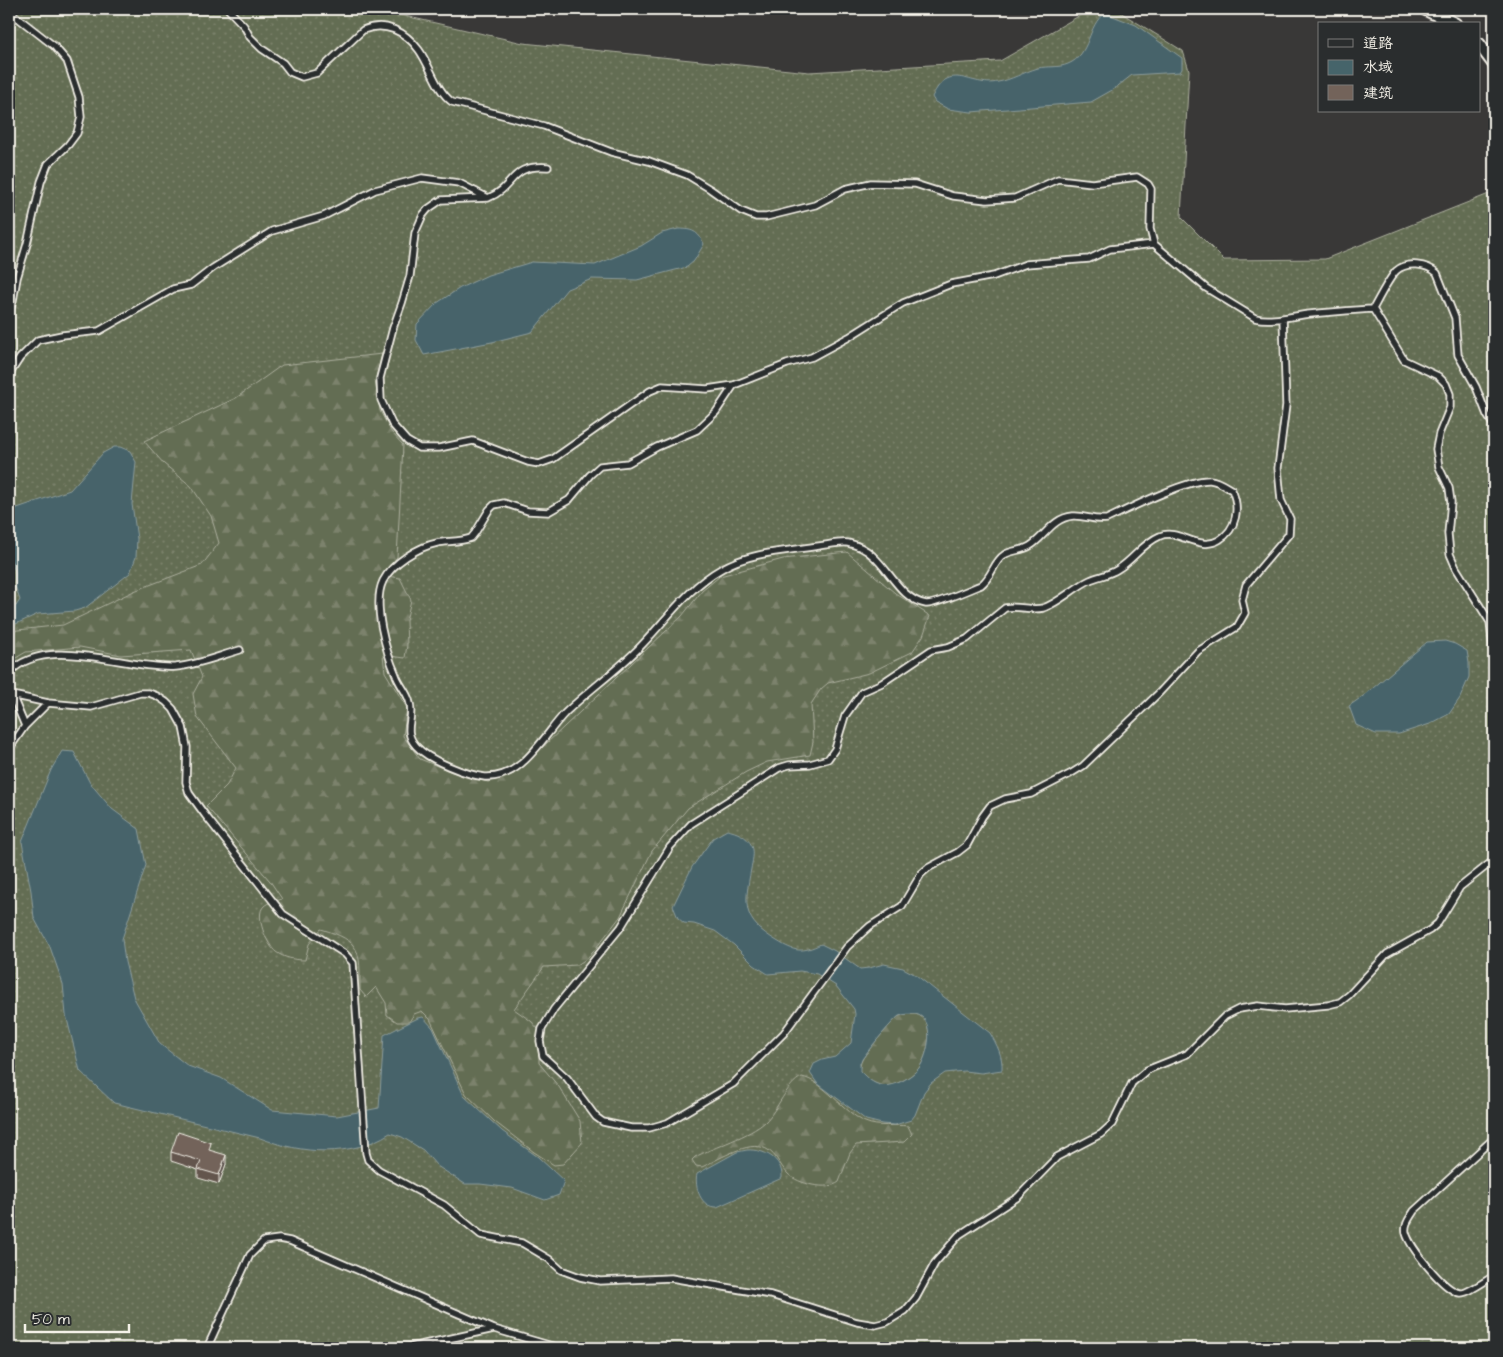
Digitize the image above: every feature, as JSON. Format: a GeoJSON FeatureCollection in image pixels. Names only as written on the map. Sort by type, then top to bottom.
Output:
{"type":"FeatureCollection","features":[{"type":"Feature","properties":{"kind":"street"},"geometry":{"type":"LineString","coordinates":[[1425,9],[1451,22]]}},
{"type":"Feature","properties":{"kind":"street"},"geometry":{"type":"LineString","coordinates":[[1480,45],[1494,64]]}},
{"type":"Feature","properties":{"kind":"lane"},"geometry":{"type":"LineString","coordinates":[[228,9],[262,49],[283,63],[294,74],[302,77],[317,73],[363,30],[372,26],[387,26],[396,30],[419,50],[444,93],[452,102],[544,126],[611,152],[649,161],[680,173],[710,189],[741,211],[756,217],[766,217],[815,204],[844,189],[871,183],[915,184],[953,196],[1004,200],[1015,198],[1058,179],[1092,183],[1137,177],[1148,184],[1151,190],[1150,229],[1154,244],[1206,288],[1255,318],[1262,320],[1334,311],[1373,309]]}},
{"type":"Feature","properties":{"kind":"lane"},"geometry":{"type":"LineString","coordinates":[[9,11],[54,46],[67,60],[79,97],[81,117],[77,133],[68,145],[48,164],[40,182],[27,244],[9,313]]}},
{"type":"Feature","properties":{"kind":"lane"},"geometry":{"type":"LineString","coordinates":[[548,167],[535,166],[526,168],[518,173],[496,195],[488,198],[441,200],[428,209],[415,233],[410,276],[380,378],[381,400],[392,424],[413,446],[423,449],[440,448],[473,441],[518,459],[539,464],[553,458],[650,391],[662,386],[707,389],[734,385],[787,364],[812,357],[849,337],[903,303],[951,284],[994,276],[1026,264],[1089,258],[1110,249],[1154,244]]}},
{"type":"Feature","properties":{"kind":"lane"},"geometry":{"type":"LineString","coordinates":[[9,375],[20,358],[38,340],[99,330],[173,289],[191,285],[213,268],[272,231],[324,216],[375,190],[422,178],[459,183],[488,198]]}},
{"type":"Feature","properties":{"kind":"lane"},"geometry":{"type":"LineString","coordinates":[[1373,309],[1397,270],[1411,265],[1424,266],[1437,273],[1455,318],[1458,355],[1476,387],[1486,415],[1494,426]]}},
{"type":"Feature","properties":{"kind":"lane"},"geometry":{"type":"LineString","coordinates":[[1373,309],[1404,360],[1438,376],[1446,384],[1450,394],[1450,407],[1439,434],[1436,450],[1439,467],[1449,488],[1451,502],[1448,534],[1450,554],[1456,568],[1490,622],[1494,658]]}},
{"type":"Feature","properties":{"kind":"lane"},"geometry":{"type":"LineString","coordinates":[[734,385],[716,412],[697,430],[628,462],[600,466],[569,500],[558,508],[548,512],[537,512],[504,503],[494,505],[470,538],[426,546],[407,556],[384,579],[379,598],[383,632],[395,674],[410,702],[411,717],[408,728],[411,739],[426,756],[441,763],[483,776],[497,777],[513,770],[536,750],[565,714],[637,650],[694,590],[719,570],[735,562],[765,554],[847,543],[863,549],[872,555],[910,597],[930,604],[981,585],[988,580],[1004,555],[1030,546],[1051,525],[1067,517],[1107,519],[1184,485],[1200,480],[1212,480],[1232,490],[1237,504],[1237,516],[1229,531],[1219,540],[1208,544],[1172,535],[1162,535],[1149,542],[1120,568],[1089,581],[1046,607],[1005,608],[967,639],[948,647],[931,650],[882,683],[862,692],[845,716],[834,749],[828,759],[810,764],[789,764],[779,768],[691,824],[670,847],[622,927],[554,1009],[542,1029],[540,1041],[543,1056],[567,1078],[596,1117],[610,1124],[631,1128],[649,1128],[667,1123],[733,1084],[784,1033],[847,947],[870,926],[902,906],[920,874],[968,845],[982,817],[990,806],[1005,799],[1031,794],[1083,766],[1160,692],[1198,651],[1237,628],[1245,613],[1242,600],[1246,585],[1289,534],[1290,519],[1281,500],[1278,468],[1286,405],[1283,318]]}},
{"type":"Feature","properties":{"kind":"lane"},"geometry":{"type":"LineString","coordinates":[[9,673],[15,667],[31,659],[68,653],[145,665],[177,667],[240,650]]}},
{"type":"Feature","properties":{"kind":"lane"},"geometry":{"type":"LineString","coordinates":[[26,726],[12,695],[48,703],[91,708],[140,694],[149,694],[157,696],[173,709],[183,727],[187,747],[186,782],[190,793],[282,914],[345,954],[352,963],[366,1153],[374,1166],[444,1205],[481,1235],[522,1243],[549,1259],[561,1270],[580,1277],[600,1281],[671,1278],[771,1295],[875,1326],[887,1322],[905,1311],[916,1298],[936,1263],[959,1235],[1018,1197],[1057,1157],[1101,1134],[1112,1124],[1132,1083],[1146,1070],[1188,1054],[1225,1016],[1239,1009],[1258,1006],[1285,1009],[1340,1002],[1349,995],[1386,954],[1430,930],[1438,923],[1460,887],[1494,860]]}},
{"type":"Feature","properties":{"kind":"lane"},"geometry":{"type":"LineString","coordinates":[[9,749],[26,726],[48,703]]}},
{"type":"Feature","properties":{"kind":"lane"},"geometry":{"type":"LineString","coordinates":[[1494,1138],[1414,1211],[1406,1226],[1406,1232],[1416,1252],[1441,1281],[1455,1292],[1469,1291],[1494,1276]]}},
{"type":"Feature","properties":{"kind":"lane"},"geometry":{"type":"LineString","coordinates":[[207,1348],[250,1255],[264,1241],[270,1239],[290,1241],[494,1329],[559,1348]]}},
{"type":"Feature","properties":{"kind":"lane"},"geometry":{"type":"LineString","coordinates":[[406,1348],[494,1329]]}},
{"type":"Feature","properties":{"kind":"green space"},"geometry":{"type":"Polygon","coordinates":[[[9,9],[374,9],[523,43],[809,72],[1000,61],[1091,9],[1115,9],[1183,51],[1189,70],[1181,217],[1224,260],[1325,259],[1494,192],[1494,1348],[9,1348],[9,9]]]}},
{"type":"Feature","properties":{"kind":"green space"},"geometry":{"type":"Polygon","coordinates":[[[382,354],[375,381],[380,411],[392,433],[403,445],[397,557],[382,575],[400,578],[411,600],[406,621],[407,645],[405,658],[383,655],[385,672],[407,708],[403,736],[420,759],[452,772],[488,782],[514,774],[682,616],[702,591],[720,576],[783,559],[847,552],[895,593],[930,616],[923,636],[912,652],[869,673],[828,683],[821,689],[811,704],[813,742],[810,755],[767,762],[746,772],[688,808],[652,851],[620,917],[589,957],[577,965],[544,967],[514,1009],[531,1021],[539,1030],[539,1063],[559,1087],[580,1121],[582,1143],[563,1164],[554,1165],[534,1152],[495,1122],[466,1094],[430,1019],[422,1011],[414,1014],[409,1022],[397,1022],[387,1015],[386,1003],[376,987],[366,997],[360,990],[360,966],[356,949],[351,943],[334,933],[321,929],[309,944],[305,960],[286,957],[272,948],[263,930],[260,916],[261,910],[264,906],[282,899],[270,881],[206,806],[227,785],[236,768],[197,717],[193,694],[202,677],[191,650],[121,655],[80,647],[26,652],[9,662],[9,631],[63,625],[134,591],[202,565],[219,543],[211,516],[191,486],[164,464],[144,441],[236,398],[282,365],[382,354]]]}},
{"type":"Feature","properties":{"kind":"green space"},"geometry":{"type":"Polygon","coordinates":[[[915,1014],[922,1017],[926,1022],[929,1038],[925,1055],[919,1068],[904,1080],[885,1086],[875,1083],[859,1071],[864,1056],[899,1016],[915,1014]]]}},
{"type":"Feature","properties":{"kind":"green space"},"geometry":{"type":"Polygon","coordinates":[[[802,1077],[818,1084],[857,1118],[876,1125],[908,1126],[912,1134],[904,1142],[856,1145],[850,1153],[839,1182],[828,1186],[813,1185],[793,1178],[770,1151],[761,1147],[747,1147],[702,1167],[696,1166],[692,1160],[695,1157],[741,1137],[765,1122],[787,1091],[802,1077]]]}},
{"type":"Feature","properties":{"kind":"water"},"geometry":{"type":"Polygon","coordinates":[[[1105,13],[1136,25],[1182,58],[1182,69],[1180,72],[1132,75],[1114,89],[1091,102],[971,112],[948,109],[935,102],[932,97],[946,79],[953,77],[978,82],[998,82],[1038,68],[1068,64],[1081,54],[1099,18],[1105,13]]]}},
{"type":"Feature","properties":{"kind":"water"},"geometry":{"type":"Polygon","coordinates":[[[678,229],[694,232],[704,244],[694,261],[687,267],[637,280],[592,279],[567,289],[532,332],[424,355],[416,340],[417,324],[437,303],[460,288],[488,275],[532,262],[595,265],[641,246],[662,233],[678,229]]]}},
{"type":"Feature","properties":{"kind":"water"},"geometry":{"type":"Polygon","coordinates":[[[114,447],[130,451],[136,462],[132,504],[137,539],[136,557],[130,573],[85,608],[75,611],[38,614],[9,627],[9,606],[16,606],[20,600],[15,586],[15,572],[9,552],[9,518],[17,508],[70,490],[103,453],[114,447]]]}},
{"type":"Feature","properties":{"kind":"water"},"geometry":{"type":"Polygon","coordinates":[[[1445,641],[1467,651],[1469,663],[1469,677],[1460,698],[1449,714],[1430,724],[1399,734],[1376,734],[1356,725],[1349,706],[1366,694],[1427,642],[1445,641]]]}},
{"type":"Feature","properties":{"kind":"water"},"geometry":{"type":"Polygon","coordinates":[[[62,751],[74,752],[90,783],[112,809],[139,829],[146,865],[122,939],[125,962],[134,998],[160,1044],[188,1066],[221,1078],[272,1110],[337,1116],[379,1108],[384,1035],[423,1017],[433,1028],[464,1096],[502,1131],[538,1157],[564,1181],[559,1195],[545,1200],[512,1188],[465,1184],[437,1166],[423,1150],[402,1137],[390,1133],[359,1147],[343,1150],[309,1150],[114,1103],[80,1071],[66,1015],[63,984],[50,947],[34,918],[22,842],[51,770],[62,751]]]}},
{"type":"Feature","properties":{"kind":"water"},"geometry":{"type":"Polygon","coordinates":[[[727,830],[741,835],[752,846],[753,858],[747,903],[748,911],[757,926],[783,945],[794,949],[809,949],[821,944],[835,951],[860,969],[884,964],[903,968],[916,975],[990,1033],[1000,1055],[1002,1070],[981,1073],[964,1071],[945,1073],[931,1083],[924,1092],[915,1115],[911,1120],[895,1125],[866,1120],[817,1083],[810,1073],[814,1064],[835,1057],[851,1043],[854,1009],[836,986],[817,974],[800,971],[768,974],[754,965],[734,945],[715,931],[694,924],[684,923],[678,918],[673,906],[692,867],[713,838],[727,830]],[[915,1014],[899,1016],[862,1059],[860,1071],[875,1083],[885,1086],[904,1080],[914,1073],[919,1068],[925,1055],[929,1038],[926,1022],[922,1017],[915,1014]]]}},
{"type":"Feature","properties":{"kind":"water"},"geometry":{"type":"Polygon","coordinates":[[[747,1150],[765,1153],[776,1160],[782,1178],[717,1207],[707,1204],[700,1196],[698,1190],[697,1174],[737,1152],[747,1150]]]}},
{"type":"Feature","properties":{"kind":"building"},"geometry":{"type":"Polygon","coordinates":[[[178,1132],[211,1143],[209,1150],[226,1155],[219,1175],[198,1169],[201,1161],[171,1152],[178,1132]]]}}]}
